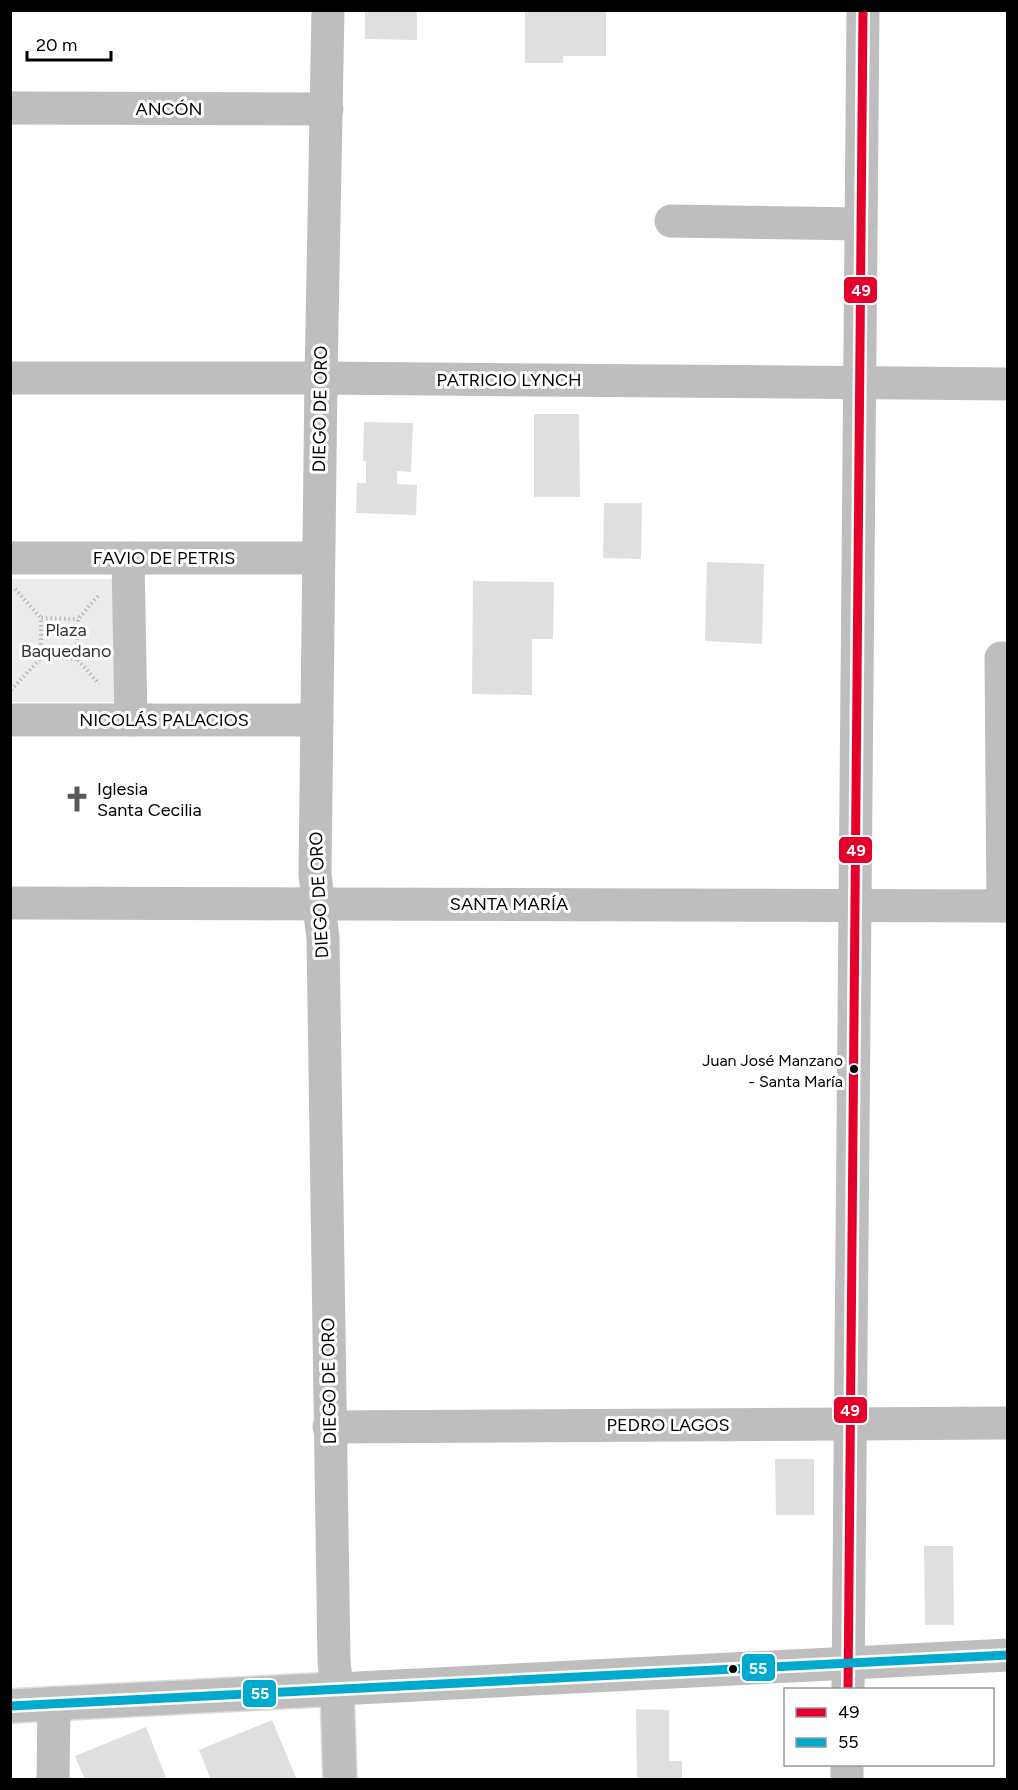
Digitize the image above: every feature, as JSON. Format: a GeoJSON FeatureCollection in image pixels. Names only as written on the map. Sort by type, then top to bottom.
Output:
{"type":"FeatureCollection","features":[{"type":"Feature","properties":{"kind":"street","name":"DIEGO DE ORO"},"geometry":{"type":"LineString","coordinates":[[328,10],[315,875],[323,938],[329,1427],[334,1661],[340,1779]]}},
{"type":"Feature","properties":{"kind":"street"},"geometry":{"type":"LineString","coordinates":[[848,1676],[863,10]]}},
{"type":"Feature","properties":{"kind":"street","name":"ANCÓN"},"geometry":{"type":"LineString","coordinates":[[10,108],[327,109]]}},
{"type":"Feature","properties":{"kind":"street"},"geometry":{"type":"LineString","coordinates":[[671,221],[861,224]]}},
{"type":"Feature","properties":{"kind":"street","name":"PATRICIO LYNCH"},"geometry":{"type":"LineString","coordinates":[[10,378],[321,378],[1008,384]]}},
{"type":"Feature","properties":{"kind":"street","name":"FAVIO DE PETRIS"},"geometry":{"type":"LineString","coordinates":[[10,558],[318,558]]}},
{"type":"Feature","properties":{"kind":"street"},"geometry":{"type":"LineString","coordinates":[[129,558],[131,720]]}},
{"type":"Feature","properties":{"kind":"street"},"geometry":{"type":"LineString","coordinates":[[1001,658],[1005,906]]}},
{"type":"Feature","properties":{"kind":"street","name":"NICOLÁS PALACIOS"},"geometry":{"type":"LineString","coordinates":[[10,720],[317,720]]}},
{"type":"Feature","properties":{"kind":"street","name":"SANTA MARÍA"},"geometry":{"type":"LineString","coordinates":[[10,903],[1005,906]]}},
{"type":"Feature","properties":{"kind":"street","name":"PEDRO LAGOS"},"geometry":{"type":"LineString","coordinates":[[329,1427],[1008,1423]]}},
{"type":"Feature","properties":{"kind":"street"},"geometry":{"type":"LineString","coordinates":[[10,1706],[337,1689],[848,1676],[1008,1655]]}},
{"type":"Feature","properties":{"kind":"street"},"geometry":{"type":"LineString","coordinates":[[53,1779],[54,1703]]}},
{"type":"Feature","properties":{"kind":"path"},"geometry":{"type":"LineString","coordinates":[[10,584],[41,618],[41,658],[10,691]]}},
{"type":"Feature","properties":{"kind":"path"},"geometry":{"type":"LineString","coordinates":[[41,618],[78,619]]}},
{"type":"Feature","properties":{"kind":"path"},"geometry":{"type":"LineString","coordinates":[[41,658],[77,659]]}},
{"type":"Feature","properties":{"kind":"green space","name":"Plaza Baquedano"},"geometry":{"type":"Polygon","coordinates":[[[11,579],[122,579],[122,702],[11,702],[11,579]]]}},
{"type":"Feature","properties":{"kind":"building"},"geometry":{"type":"Polygon","coordinates":[[[365,10],[417,10],[417,40],[365,39],[365,10]]]}},
{"type":"Feature","properties":{"kind":"building"},"geometry":{"type":"Polygon","coordinates":[[[525,10],[606,10],[606,56],[563,56],[563,63],[525,63],[525,10]]]}},
{"type":"Feature","properties":{"kind":"building"},"geometry":{"type":"Polygon","coordinates":[[[534,414],[579,414],[580,497],[534,497],[534,414]]]}},
{"type":"Feature","properties":{"kind":"building"},"geometry":{"type":"Polygon","coordinates":[[[364,422],[413,423],[411,472],[397,471],[397,484],[417,485],[416,515],[356,513],[357,483],[366,483],[366,461],[363,461],[364,422]]]}},
{"type":"Feature","properties":{"kind":"building"},"geometry":{"type":"Polygon","coordinates":[[[604,503],[642,503],[641,559],[603,558],[604,503]]]}},
{"type":"Feature","properties":{"kind":"building"},"geometry":{"type":"Polygon","coordinates":[[[707,562],[764,564],[762,644],[705,641],[707,562]]]}},
{"type":"Feature","properties":{"kind":"building"},"geometry":{"type":"Polygon","coordinates":[[[473,581],[554,582],[553,639],[532,639],[532,695],[472,694],[473,581]]]}},
{"type":"Feature","properties":{"kind":"building"},"geometry":{"type":"Polygon","coordinates":[[[775,1459],[814,1459],[814,1515],[776,1515],[775,1459]]]}},
{"type":"Feature","properties":{"kind":"building"},"geometry":{"type":"Polygon","coordinates":[[[924,1546],[953,1546],[954,1625],[925,1625],[924,1546]]]}},
{"type":"Feature","properties":{"kind":"building"},"geometry":{"type":"Polygon","coordinates":[[[636,1709],[669,1710],[669,1761],[682,1761],[682,1780],[637,1780],[636,1709]]]}},
{"type":"Feature","properties":{"kind":"building"},"geometry":{"type":"Polygon","coordinates":[[[272,1720],[297,1780],[211,1780],[199,1750],[272,1720]]]}},
{"type":"Feature","properties":{"kind":"building"},"geometry":{"type":"Polygon","coordinates":[[[146,1727],[167,1780],[85,1780],[75,1756],[146,1727]]]}},
{"type":"Feature","properties":{"kind":"transit line","name":"49"},"geometry":{"type":"LineString","coordinates":[[848,1688],[863,10]]}},
{"type":"Feature","properties":{"kind":"transit line","name":"55"},"geometry":{"type":"LineString","coordinates":[[10,1706],[1008,1655]]}},
{"type":"Feature","properties":{"kind":"place","name":"Iglesia Santa Cecilia"},"geometry":{"type":"Point","coordinates":[77,799]}},
{"type":"Feature","properties":{"kind":"place","name":"Juan José Manzano - Santa María"},"geometry":{"type":"Point","coordinates":[854,1069]}}]}
